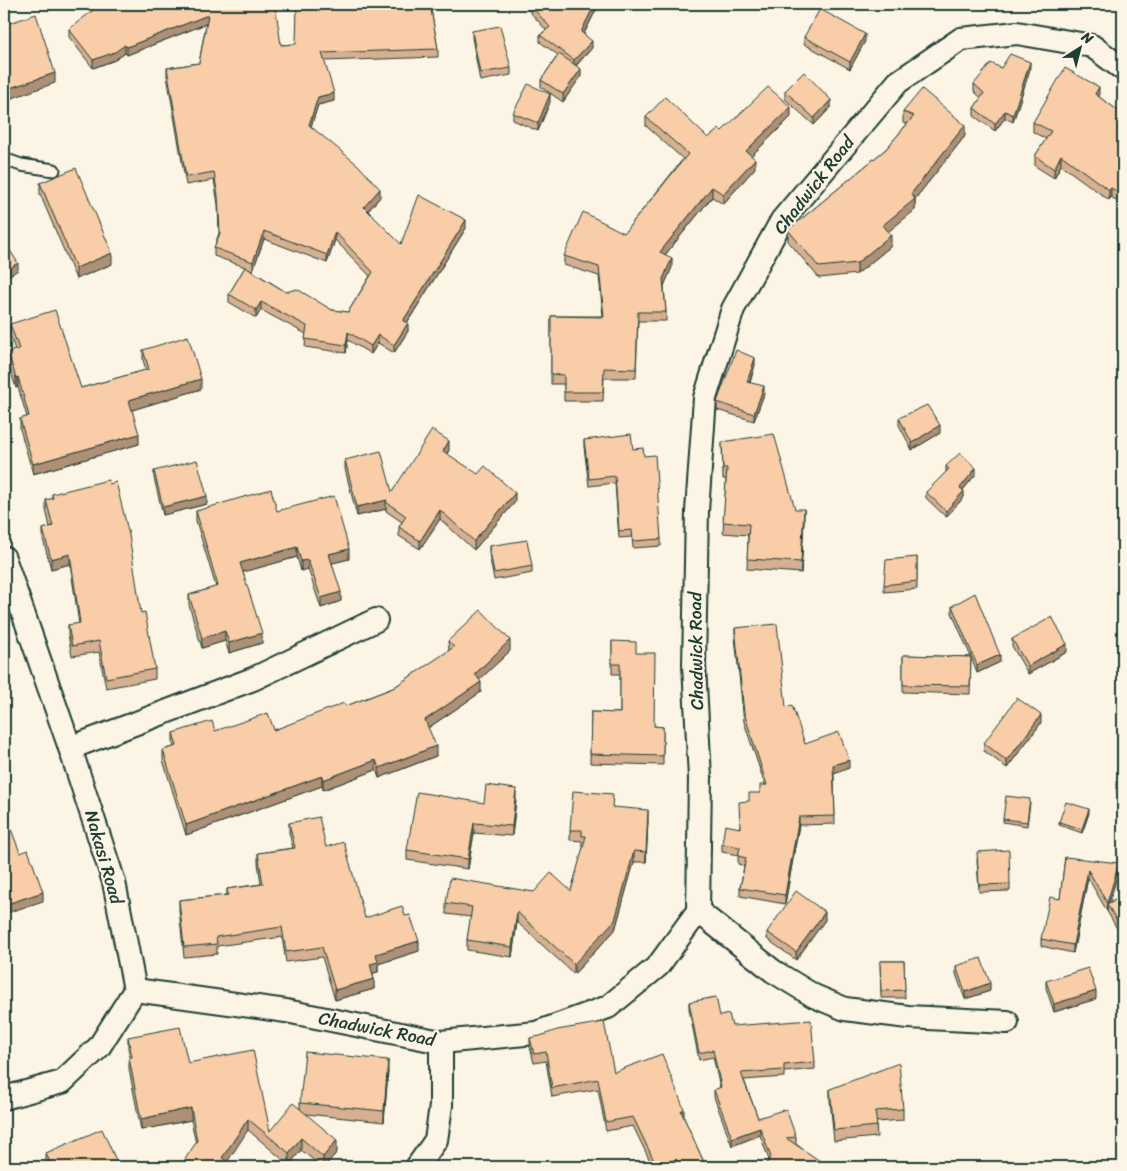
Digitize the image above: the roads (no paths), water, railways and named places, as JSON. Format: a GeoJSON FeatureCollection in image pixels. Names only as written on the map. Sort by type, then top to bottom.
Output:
{"type":"FeatureCollection","features":[{"type":"Feature","properties":{"kind":"street","name":"Chadwick Road"},"geometry":{"type":"LineString","coordinates":[[135,990],[286,1012],[441,1042],[536,1033],[608,1007],[658,966],[698,911],[700,778],[694,665],[696,511],[705,398],[733,309],[782,220],[886,96],[898,82],[961,39],[1017,33],[1092,46],[1123,68]]}},
{"type":"Feature","properties":{"kind":"street","name":"Nakasi Road"},"geometry":{"type":"LineString","coordinates":[[4,558],[114,882],[135,990]]}},
{"type":"Feature","properties":{"kind":"street"},"geometry":{"type":"LineString","coordinates":[[70,748],[253,679],[376,620]]}},
{"type":"Feature","properties":{"kind":"street"},"geometry":{"type":"LineString","coordinates":[[698,911],[773,971],[814,996],[845,1009],[908,1017],[1007,1022]]}},
{"type":"Feature","properties":{"kind":"street"},"geometry":{"type":"LineString","coordinates":[[4,1098],[62,1082],[99,1046],[135,990]]}},
{"type":"Feature","properties":{"kind":"street"},"geometry":{"type":"LineString","coordinates":[[417,1167],[436,1140],[441,1106],[441,1042]]}},
{"type":"Feature","properties":{"kind":"lane"},"geometry":{"type":"LineString","coordinates":[[4,158],[21,165],[54,170]]}}]}
